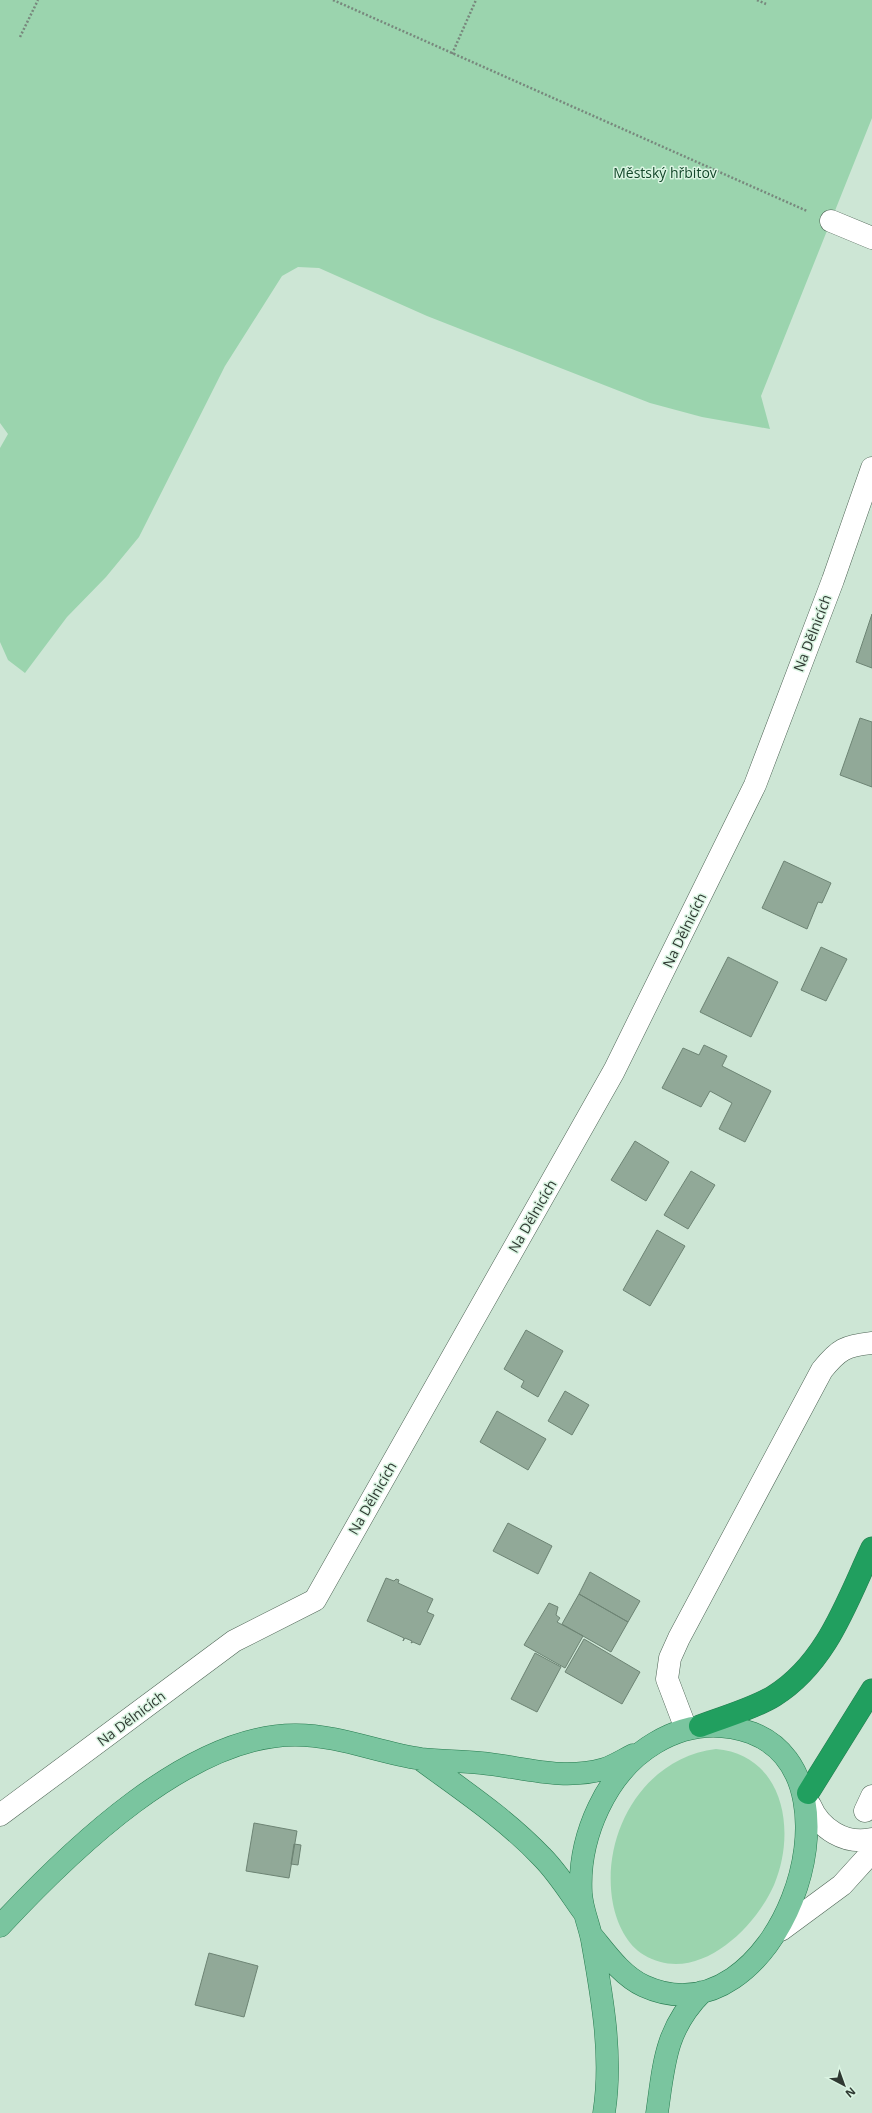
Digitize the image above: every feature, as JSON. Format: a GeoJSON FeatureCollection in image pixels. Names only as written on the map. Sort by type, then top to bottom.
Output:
{"type":"FeatureCollection","features":[{"type":"Feature","properties":{"kind":"highway"},"geometry":{"type":"LineString","coordinates":[[693,1728],[773,1697],[805,1671],[832,1633],[872,1548]]}},
{"type":"Feature","properties":{"kind":"highway"},"geometry":{"type":"LineString","coordinates":[[809,1799],[872,1690]]}},
{"type":"Feature","properties":{"kind":"main road"},"geometry":{"type":"LineString","coordinates":[[0,1926],[61,1864],[137,1801],[166,1780],[227,1749],[262,1737],[297,1735],[347,1741],[420,1759],[483,1763],[542,1773],[571,1773],[604,1769],[640,1752],[665,1737],[693,1728],[722,1725],[742,1729],[761,1736],[777,1745],[792,1761],[809,1799],[811,1839],[804,1882],[793,1908],[781,1930],[767,1950],[750,1967],[730,1981],[702,1992],[679,1994],[658,1991],[642,1985],[616,1964],[592,1936]]}},
{"type":"Feature","properties":{"kind":"main road"},"geometry":{"type":"LineString","coordinates":[[604,2113],[606,2100],[605,2026],[592,1936],[583,1911],[581,1891],[582,1868],[592,1821],[604,1798],[617,1779],[640,1752]]}},
{"type":"Feature","properties":{"kind":"main road"},"geometry":{"type":"LineString","coordinates":[[420,1759],[490,1810],[521,1836],[544,1858],[583,1911]]}},
{"type":"Feature","properties":{"kind":"main road"},"geometry":{"type":"LineString","coordinates":[[656,2113],[663,2066],[670,2040],[683,2013],[702,1992]]}},
{"type":"Feature","properties":{"kind":"street"},"geometry":{"type":"LineString","coordinates":[[831,221],[872,238]]}},
{"type":"Feature","properties":{"kind":"street","name":"Na Dělnicích"},"geometry":{"type":"LineString","coordinates":[[0,1815],[234,1641],[314,1600],[614,1072],[755,785],[832,580],[872,468]]}},
{"type":"Feature","properties":{"kind":"street"},"geometry":{"type":"LineString","coordinates":[[693,1728],[667,1679],[670,1658],[822,1370],[834,1355],[850,1345],[872,1343]]}},
{"type":"Feature","properties":{"kind":"street"},"geometry":{"type":"LineString","coordinates":[[809,1799],[814,1815],[832,1832],[847,1838],[862,1841],[872,1839]]}},
{"type":"Feature","properties":{"kind":"street"},"geometry":{"type":"LineString","coordinates":[[781,1930],[842,1885],[872,1852]]}},
{"type":"Feature","properties":{"kind":"path"},"geometry":{"type":"LineString","coordinates":[[20,37],[38,0]]}},
{"type":"Feature","properties":{"kind":"path"},"geometry":{"type":"LineString","coordinates":[[332,0],[831,221]]}},
{"type":"Feature","properties":{"kind":"path"},"geometry":{"type":"LineString","coordinates":[[452,54],[476,0]]}},
{"type":"Feature","properties":{"kind":"path"},"geometry":{"type":"LineString","coordinates":[[757,0],[766,4]]}},
{"type":"Feature","properties":{"kind":"green space","name":"Městský hřbitov"},"geometry":{"type":"Polygon","coordinates":[[[0,0],[872,0],[872,118],[761,396],[770,429],[702,417],[650,403],[427,316],[319,268],[298,267],[282,276],[225,366],[139,537],[106,577],[67,617],[25,673],[8,660],[0,642],[0,448],[8,434],[0,423],[0,0]]]}},
{"type":"Feature","properties":{"kind":"green space"},"geometry":{"type":"Polygon","coordinates":[[[716,1749],[739,1754],[757,1765],[770,1780],[779,1799],[784,1820],[784,1842],[781,1864],[774,1885],[765,1902],[753,1919],[738,1935],[721,1948],[703,1958],[683,1963],[664,1963],[638,1951],[628,1940],[620,1926],[613,1904],[611,1878],[613,1852],[620,1827],[632,1804],[647,1784],[667,1767],[690,1755],[716,1749]]]}},
{"type":"Feature","properties":{"kind":"building"},"geometry":{"type":"Polygon","coordinates":[[[872,614],[872,668],[856,662],[872,614]]]}},
{"type":"Feature","properties":{"kind":"building"},"geometry":{"type":"Polygon","coordinates":[[[860,718],[872,722],[872,787],[840,775],[860,718]]]}},
{"type":"Feature","properties":{"kind":"building"},"geometry":{"type":"Polygon","coordinates":[[[784,861],[831,883],[822,903],[818,902],[807,929],[762,908],[784,861]]]}},
{"type":"Feature","properties":{"kind":"building"},"geometry":{"type":"Polygon","coordinates":[[[821,947],[847,959],[826,1001],[801,990],[821,947]]]}},
{"type":"Feature","properties":{"kind":"building"},"geometry":{"type":"Polygon","coordinates":[[[728,957],[778,982],[751,1037],[700,1012],[728,957]]]}},
{"type":"Feature","properties":{"kind":"building"},"geometry":{"type":"Polygon","coordinates":[[[704,1045],[727,1056],[722,1066],[771,1091],[745,1142],[719,1129],[732,1103],[710,1091],[701,1107],[662,1088],[683,1048],[699,1055],[704,1045]]]}},
{"type":"Feature","properties":{"kind":"building"},"geometry":{"type":"Polygon","coordinates":[[[635,1141],[669,1162],[646,1201],[611,1180],[635,1141]]]}},
{"type":"Feature","properties":{"kind":"building"},"geometry":{"type":"Polygon","coordinates":[[[691,1171],[715,1185],[688,1229],[664,1215],[691,1171]]]}},
{"type":"Feature","properties":{"kind":"building"},"geometry":{"type":"Polygon","coordinates":[[[657,1230],[685,1246],[650,1306],[623,1290],[657,1230]]]}},
{"type":"Feature","properties":{"kind":"building"},"geometry":{"type":"Polygon","coordinates":[[[526,1330],[563,1351],[538,1397],[521,1387],[524,1381],[504,1369],[526,1330]]]}},
{"type":"Feature","properties":{"kind":"building"},"geometry":{"type":"Polygon","coordinates":[[[565,1391],[589,1405],[572,1435],[548,1421],[565,1391]]]}},
{"type":"Feature","properties":{"kind":"building"},"geometry":{"type":"Polygon","coordinates":[[[497,1411],[546,1439],[528,1470],[480,1442],[497,1411]]]}},
{"type":"Feature","properties":{"kind":"building"},"geometry":{"type":"Polygon","coordinates":[[[508,1523],[552,1546],[538,1574],[493,1551],[508,1523]]]}},
{"type":"Feature","properties":{"kind":"building"},"geometry":{"type":"Polygon","coordinates":[[[590,1572],[640,1601],[628,1622],[579,1594],[590,1572]]]}},
{"type":"Feature","properties":{"kind":"building"},"geometry":{"type":"Polygon","coordinates":[[[386,1578],[394,1581],[396,1579],[399,1580],[398,1583],[433,1599],[427,1612],[434,1615],[420,1645],[413,1642],[411,1643],[412,1641],[405,1638],[403,1641],[404,1638],[367,1621],[386,1578]]]}},
{"type":"Feature","properties":{"kind":"building"},"geometry":{"type":"Polygon","coordinates":[[[579,1594],[628,1622],[611,1652],[562,1624],[579,1594]]]}},
{"type":"Feature","properties":{"kind":"building"},"geometry":{"type":"Polygon","coordinates":[[[549,1603],[558,1607],[556,1615],[560,1618],[557,1622],[583,1636],[565,1668],[524,1645],[549,1603]]]}},
{"type":"Feature","properties":{"kind":"building"},"geometry":{"type":"Polygon","coordinates":[[[584,1639],[640,1672],[622,1704],[565,1672],[584,1639]]]}},
{"type":"Feature","properties":{"kind":"building"},"geometry":{"type":"Polygon","coordinates":[[[535,1653],[561,1667],[537,1712],[511,1699],[535,1653]]]}},
{"type":"Feature","properties":{"kind":"building"},"geometry":{"type":"Polygon","coordinates":[[[254,1823],[297,1831],[289,1878],[246,1871],[254,1823]]]}},
{"type":"Feature","properties":{"kind":"building"},"geometry":{"type":"Polygon","coordinates":[[[294,1844],[301,1845],[298,1865],[291,1864],[294,1844]]]}},
{"type":"Feature","properties":{"kind":"building"},"geometry":{"type":"Polygon","coordinates":[[[209,1953],[258,1966],[244,2017],[195,2005],[209,1953]]]}}]}
